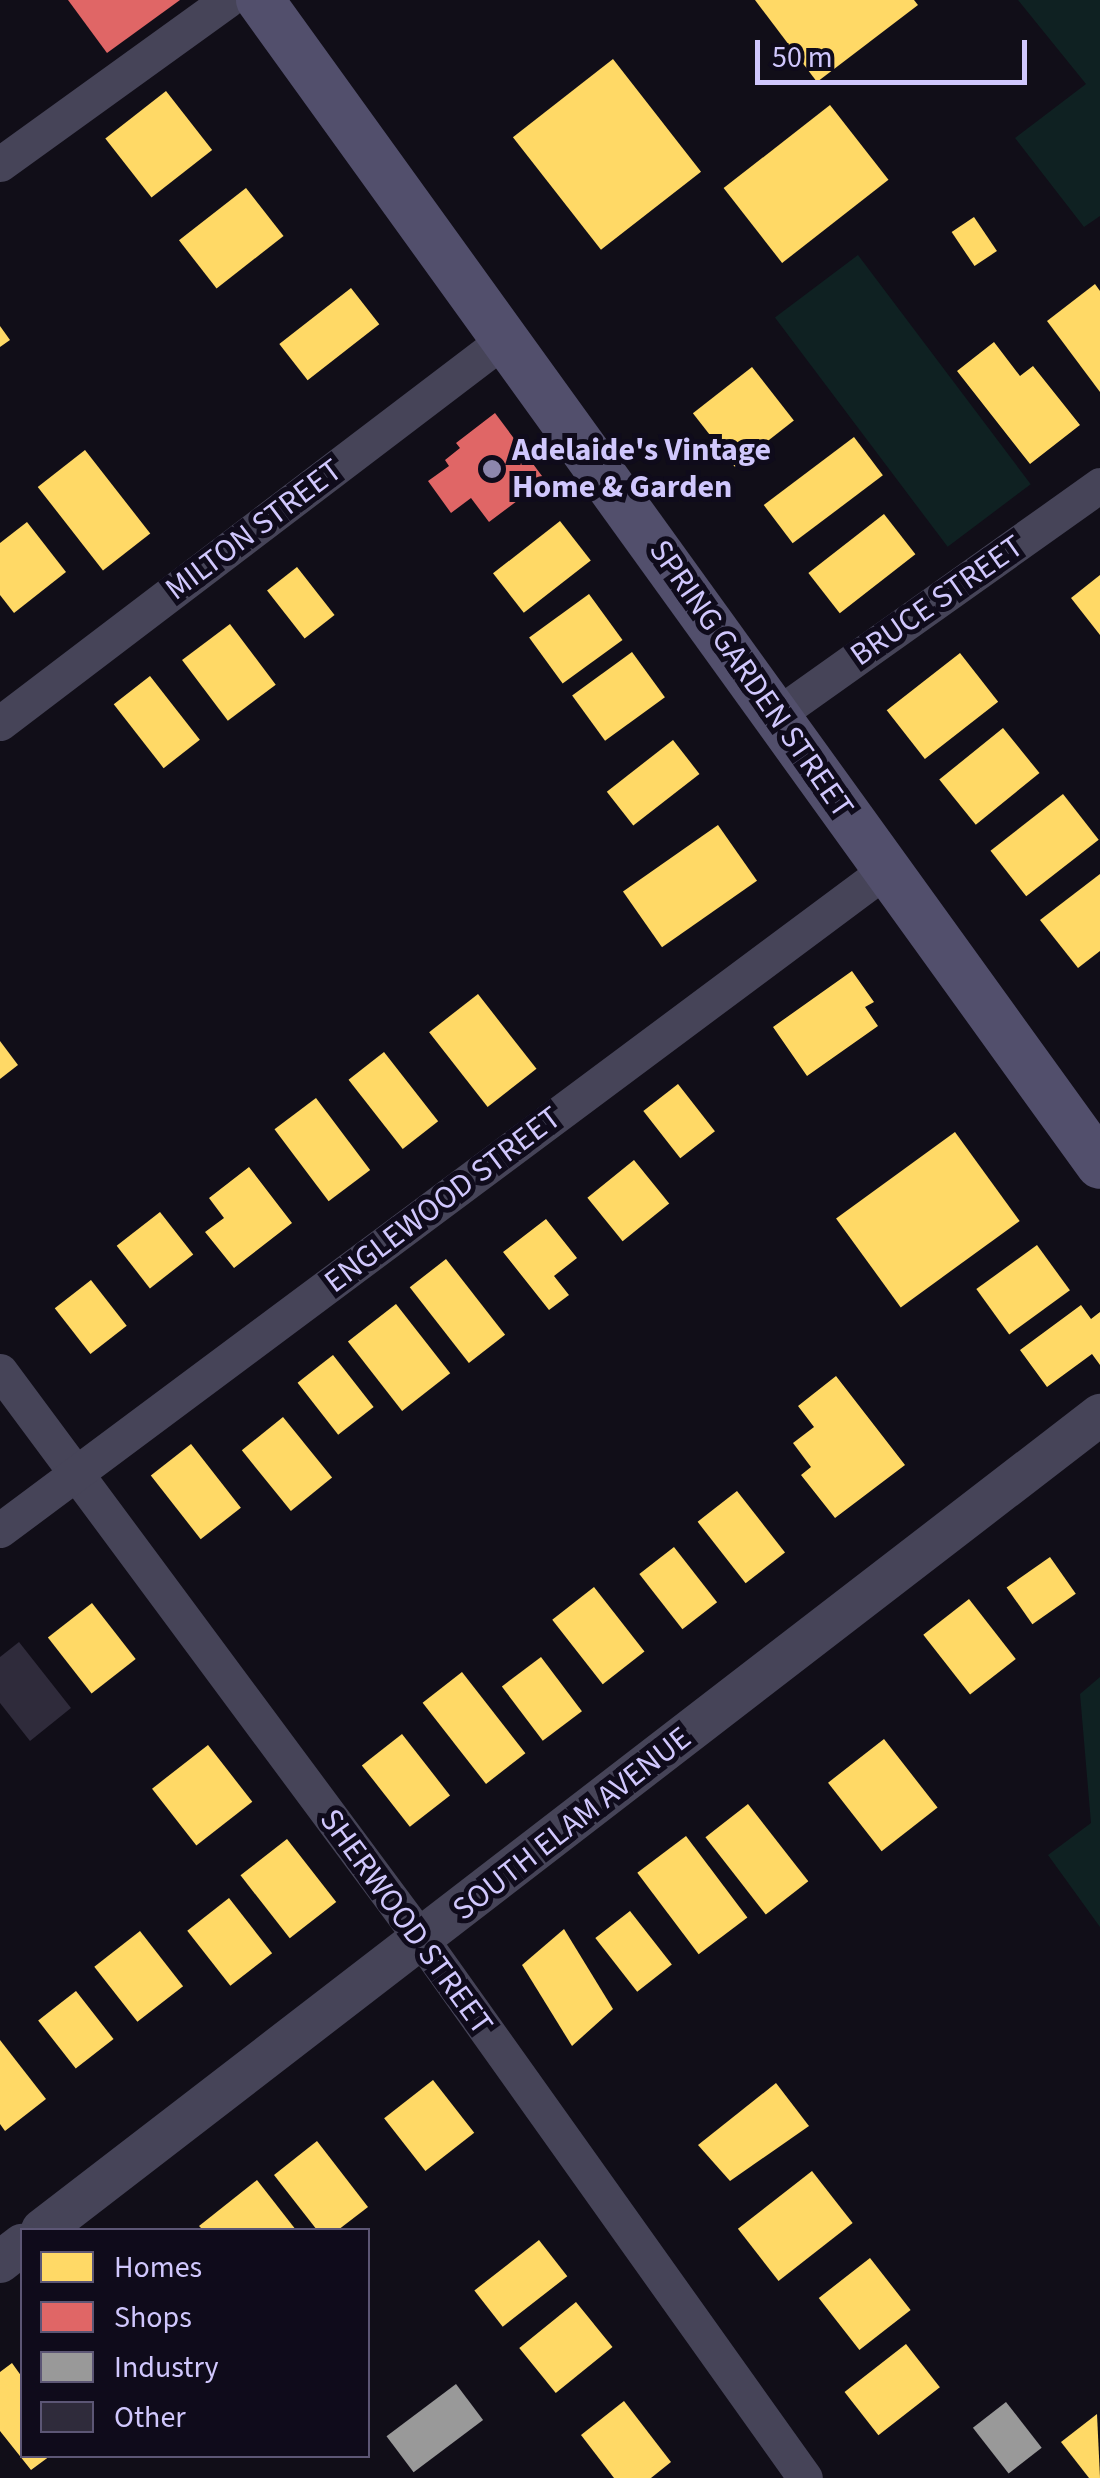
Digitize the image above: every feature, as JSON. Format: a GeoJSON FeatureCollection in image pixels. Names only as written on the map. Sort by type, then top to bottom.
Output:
{"type":"FeatureCollection","features":[{"type":"Feature","properties":{"kind":"main road","name":"SPRING GARDEN STREET"},"geometry":{"type":"LineString","coordinates":[[260,0],[509,336],[775,716],[1100,1165]]}},
{"type":"Feature","properties":{"kind":"street"},"geometry":{"type":"LineString","coordinates":[[0,164],[227,0]]}},
{"type":"Feature","properties":{"kind":"street","name":"MILTON STREET"},"geometry":{"type":"LineString","coordinates":[[0,723],[509,336]]}},
{"type":"Feature","properties":{"kind":"street","name":"BRUCE STREET"},"geometry":{"type":"LineString","coordinates":[[775,716],[1100,485]]}},
{"type":"Feature","properties":{"kind":"street","name":"ENGLEWOOD STREET"},"geometry":{"type":"LineString","coordinates":[[0,1530],[887,869]]}},
{"type":"Feature","properties":{"kind":"street","name":"SHERWOOD STREET"},"geometry":{"type":"LineString","coordinates":[[0,1371],[422,1940],[805,2478]]}},
{"type":"Feature","properties":{"kind":"street","name":"SOUTH ELAM AVENUE"},"geometry":{"type":"LineString","coordinates":[[45,2228],[1100,1415]]}},
{"type":"Feature","properties":{"kind":"street"},"geometry":{"type":"LineString","coordinates":[[0,2262],[20,2247]]}},
{"type":"Feature","properties":{"kind":"shaded area"},"geometry":{"type":"Polygon","coordinates":[[[1018,0],[1100,0],[1100,216],[1084,227],[1015,138],[1086,84],[1018,0]]]}},
{"type":"Feature","properties":{"kind":"shaded area"},"geometry":{"type":"Polygon","coordinates":[[[858,255],[1031,484],[948,547],[775,318],[858,255]]]}},
{"type":"Feature","properties":{"kind":"shaded area"},"geometry":{"type":"Polygon","coordinates":[[[1100,1677],[1100,1927],[1048,1855],[1091,1823],[1080,1694],[1100,1677]]]}},
{"type":"Feature","properties":{"kind":"building: Homes"},"geometry":{"type":"Polygon","coordinates":[[[755,0],[914,0],[918,5],[817,82],[755,0]]]}},
{"type":"Feature","properties":{"kind":"building: Homes"},"geometry":{"type":"Polygon","coordinates":[[[613,59],[701,172],[601,250],[513,137],[613,59]]]}},
{"type":"Feature","properties":{"kind":"building: Homes"},"geometry":{"type":"Polygon","coordinates":[[[166,91],[212,150],[151,198],[105,138],[166,91]]]}},
{"type":"Feature","properties":{"kind":"building: Homes"},"geometry":{"type":"Polygon","coordinates":[[[830,105],[888,180],[782,263],[724,188],[830,105]]]}},
{"type":"Feature","properties":{"kind":"building: Homes"},"geometry":{"type":"Polygon","coordinates":[[[246,188],[284,236],[217,288],[179,240],[246,188]]]}},
{"type":"Feature","properties":{"kind":"building: Homes"},"geometry":{"type":"Polygon","coordinates":[[[974,217],[997,251],[975,266],[952,232],[974,217]]]}},
{"type":"Feature","properties":{"kind":"building: Homes"},"geometry":{"type":"Polygon","coordinates":[[[1095,284],[1100,291],[1100,392],[1047,321],[1095,284]]]}},
{"type":"Feature","properties":{"kind":"building: Homes"},"geometry":{"type":"Polygon","coordinates":[[[351,288],[379,324],[308,380],[279,344],[351,288]]]}},
{"type":"Feature","properties":{"kind":"building: Homes"},"geometry":{"type":"Polygon","coordinates":[[[0,326],[10,340],[0,347],[0,326]]]}},
{"type":"Feature","properties":{"kind":"building: Homes"},"geometry":{"type":"Polygon","coordinates":[[[994,342],[1020,376],[1033,366],[1080,425],[1030,464],[957,371],[994,342]]]}},
{"type":"Feature","properties":{"kind":"building: Homes"},"geometry":{"type":"Polygon","coordinates":[[[752,367],[794,421],[735,467],[693,413],[752,367]]]}},
{"type":"Feature","properties":{"kind":"building: Homes"},"geometry":{"type":"Polygon","coordinates":[[[854,437],[883,475],[793,543],[764,505],[854,437]]]}},
{"type":"Feature","properties":{"kind":"building: Homes"},"geometry":{"type":"Polygon","coordinates":[[[85,450],[150,534],[103,570],[38,487],[85,450]]]}},
{"type":"Feature","properties":{"kind":"building: Homes"},"geometry":{"type":"Polygon","coordinates":[[[884,514],[915,554],[840,613],[808,573],[884,514]]]}},
{"type":"Feature","properties":{"kind":"building: Homes"},"geometry":{"type":"Polygon","coordinates":[[[560,521],[591,560],[524,613],[493,573],[560,521]]]}},
{"type":"Feature","properties":{"kind":"building: Homes"},"geometry":{"type":"Polygon","coordinates":[[[27,522],[66,572],[14,613],[0,595],[0,543],[27,522]]]}},
{"type":"Feature","properties":{"kind":"building: Homes"},"geometry":{"type":"Polygon","coordinates":[[[297,567],[335,615],[305,638],[267,590],[297,567]]]}},
{"type":"Feature","properties":{"kind":"building: Homes"},"geometry":{"type":"Polygon","coordinates":[[[1100,575],[1100,635],[1071,598],[1100,575]]]}},
{"type":"Feature","properties":{"kind":"building: Homes"},"geometry":{"type":"Polygon","coordinates":[[[589,594],[623,640],[563,684],[529,637],[589,594]]]}},
{"type":"Feature","properties":{"kind":"building: Homes"},"geometry":{"type":"Polygon","coordinates":[[[230,624],[276,685],[228,721],[182,660],[230,624]]]}},
{"type":"Feature","properties":{"kind":"building: Homes"},"geometry":{"type":"Polygon","coordinates":[[[632,652],[665,697],[605,741],[572,695],[632,652]]]}},
{"type":"Feature","properties":{"kind":"building: Homes"},"geometry":{"type":"Polygon","coordinates":[[[960,653],[998,702],[925,759],[887,710],[960,653]]]}},
{"type":"Feature","properties":{"kind":"building: Homes"},"geometry":{"type":"Polygon","coordinates":[[[150,676],[200,740],[164,768],[114,704],[150,676]]]}},
{"type":"Feature","properties":{"kind":"building: Homes"},"geometry":{"type":"Polygon","coordinates":[[[1003,728],[1040,773],[976,825],[939,780],[1003,728]]]}},
{"type":"Feature","properties":{"kind":"building: Homes"},"geometry":{"type":"Polygon","coordinates":[[[673,740],[699,774],[633,826],[607,792],[673,740]]]}},
{"type":"Feature","properties":{"kind":"building: Homes"},"geometry":{"type":"Polygon","coordinates":[[[1063,794],[1099,840],[1026,896],[991,851],[1063,794]]]}},
{"type":"Feature","properties":{"kind":"building: Homes"},"geometry":{"type":"Polygon","coordinates":[[[718,825],[757,881],[662,947],[623,892],[718,825]]]}},
{"type":"Feature","properties":{"kind":"building: Homes"},"geometry":{"type":"Polygon","coordinates":[[[1100,874],[1100,951],[1078,968],[1040,920],[1100,874]]]}},
{"type":"Feature","properties":{"kind":"building: Homes"},"geometry":{"type":"Polygon","coordinates":[[[852,971],[874,1002],[865,1007],[878,1026],[807,1076],[773,1027],[852,971]]]}},
{"type":"Feature","properties":{"kind":"building: Homes"},"geometry":{"type":"Polygon","coordinates":[[[478,994],[536,1069],[488,1107],[429,1032],[478,994]]]}},
{"type":"Feature","properties":{"kind":"building: Homes"},"geometry":{"type":"Polygon","coordinates":[[[0,1041],[18,1065],[0,1079],[0,1041]]]}},
{"type":"Feature","properties":{"kind":"building: Homes"},"geometry":{"type":"Polygon","coordinates":[[[384,1052],[438,1121],[403,1149],[349,1080],[384,1052]]]}},
{"type":"Feature","properties":{"kind":"building: Homes"},"geometry":{"type":"Polygon","coordinates":[[[678,1084],[715,1131],[680,1158],[643,1111],[678,1084]]]}},
{"type":"Feature","properties":{"kind":"building: Homes"},"geometry":{"type":"Polygon","coordinates":[[[316,1098],[370,1170],[329,1201],[274,1129],[316,1098]]]}},
{"type":"Feature","properties":{"kind":"building: Homes"},"geometry":{"type":"Polygon","coordinates":[[[955,1132],[1020,1221],[901,1307],[836,1218],[955,1132]]]}},
{"type":"Feature","properties":{"kind":"building: Homes"},"geometry":{"type":"Polygon","coordinates":[[[634,1160],[669,1204],[623,1241],[587,1198],[634,1160]]]}},
{"type":"Feature","properties":{"kind":"building: Homes"},"geometry":{"type":"Polygon","coordinates":[[[249,1167],[292,1223],[234,1268],[205,1232],[224,1218],[209,1198],[249,1167]]]}},
{"type":"Feature","properties":{"kind":"building: Homes"},"geometry":{"type":"Polygon","coordinates":[[[160,1212],[193,1255],[150,1288],[117,1246],[160,1212]]]}},
{"type":"Feature","properties":{"kind":"building: Homes"},"geometry":{"type":"Polygon","coordinates":[[[546,1219],[577,1258],[554,1276],[569,1295],[549,1310],[503,1252],[546,1219]]]}},
{"type":"Feature","properties":{"kind":"building: Homes"},"geometry":{"type":"Polygon","coordinates":[[[1037,1245],[1070,1290],[1009,1334],[976,1289],[1037,1245]]]}},
{"type":"Feature","properties":{"kind":"building: Homes"},"geometry":{"type":"Polygon","coordinates":[[[446,1259],[505,1335],[469,1363],[410,1287],[446,1259]]]}},
{"type":"Feature","properties":{"kind":"building: Homes"},"geometry":{"type":"Polygon","coordinates":[[[91,1280],[127,1326],[90,1354],[55,1308],[91,1280]]]}},
{"type":"Feature","properties":{"kind":"building: Homes"},"geometry":{"type":"Polygon","coordinates":[[[396,1304],[450,1373],[402,1411],[348,1342],[396,1304]]]}},
{"type":"Feature","properties":{"kind":"building: Homes"},"geometry":{"type":"Polygon","coordinates":[[[1081,1305],[1091,1319],[1100,1312],[1100,1365],[1092,1354],[1047,1387],[1020,1350],[1081,1305]]]}},
{"type":"Feature","properties":{"kind":"building: Homes"},"geometry":{"type":"Polygon","coordinates":[[[333,1355],[374,1407],[338,1435],[298,1383],[333,1355]]]}},
{"type":"Feature","properties":{"kind":"building: Homes"},"geometry":{"type":"Polygon","coordinates":[[[836,1376],[905,1465],[835,1518],[801,1475],[811,1467],[793,1443],[814,1427],[798,1406],[836,1376]]]}},
{"type":"Feature","properties":{"kind":"building: Homes"},"geometry":{"type":"Polygon","coordinates":[[[283,1417],[332,1478],[291,1511],[242,1450],[283,1417]]]}},
{"type":"Feature","properties":{"kind":"building: Homes"},"geometry":{"type":"Polygon","coordinates":[[[191,1444],[241,1508],[201,1539],[151,1475],[191,1444]]]}},
{"type":"Feature","properties":{"kind":"building: Homes"},"geometry":{"type":"Polygon","coordinates":[[[737,1491],[785,1552],[746,1583],[698,1522],[737,1491]]]}},
{"type":"Feature","properties":{"kind":"building: Homes"},"geometry":{"type":"Polygon","coordinates":[[[674,1547],[717,1602],[682,1629],[639,1574],[674,1547]]]}},
{"type":"Feature","properties":{"kind":"building: Homes"},"geometry":{"type":"Polygon","coordinates":[[[1050,1557],[1076,1594],[1032,1624],[1007,1587],[1050,1557]]]}},
{"type":"Feature","properties":{"kind":"building: Homes"},"geometry":{"type":"Polygon","coordinates":[[[594,1587],[644,1652],[603,1684],[552,1620],[594,1587]]]}},
{"type":"Feature","properties":{"kind":"building: Homes"},"geometry":{"type":"Polygon","coordinates":[[[969,1599],[1016,1659],[970,1695],[923,1635],[969,1599]]]}},
{"type":"Feature","properties":{"kind":"building: Homes"},"geometry":{"type":"Polygon","coordinates":[[[92,1603],[136,1659],[92,1693],[48,1637],[92,1603]]]}},
{"type":"Feature","properties":{"kind":"building: Homes"},"geometry":{"type":"Polygon","coordinates":[[[541,1657],[582,1711],[543,1741],[502,1686],[541,1657]]]}},
{"type":"Feature","properties":{"kind":"building: Homes"},"geometry":{"type":"Polygon","coordinates":[[[462,1672],[525,1753],[486,1784],[423,1703],[462,1672]]]}},
{"type":"Feature","properties":{"kind":"building: Homes"},"geometry":{"type":"Polygon","coordinates":[[[402,1734],[450,1795],[410,1827],[362,1765],[402,1734]]]}},
{"type":"Feature","properties":{"kind":"building: Homes"},"geometry":{"type":"Polygon","coordinates":[[[884,1739],[938,1808],[882,1851],[828,1783],[884,1739]]]}},
{"type":"Feature","properties":{"kind":"building: Homes"},"geometry":{"type":"Polygon","coordinates":[[[208,1745],[252,1802],[196,1845],[152,1789],[208,1745]]]}},
{"type":"Feature","properties":{"kind":"building: Homes"},"geometry":{"type":"Polygon","coordinates":[[[748,1804],[808,1881],[766,1914],[705,1837],[748,1804]]]}},
{"type":"Feature","properties":{"kind":"building: Homes"},"geometry":{"type":"Polygon","coordinates":[[[686,1836],[747,1917],[699,1954],[637,1873],[686,1836]]]}},
{"type":"Feature","properties":{"kind":"building: Homes"},"geometry":{"type":"Polygon","coordinates":[[[287,1839],[336,1902],[290,1938],[241,1875],[287,1839]]]}},
{"type":"Feature","properties":{"kind":"building: Homes"},"geometry":{"type":"Polygon","coordinates":[[[229,1898],[272,1953],[230,1986],[187,1931],[229,1898]]]}},
{"type":"Feature","properties":{"kind":"building: Homes"},"geometry":{"type":"Polygon","coordinates":[[[630,1911],[672,1965],[637,1992],[595,1938],[630,1911]]]}},
{"type":"Feature","properties":{"kind":"building: Homes"},"geometry":{"type":"Polygon","coordinates":[[[564,1929],[613,2009],[572,2046],[522,1965],[564,1929]]]}},
{"type":"Feature","properties":{"kind":"building: Homes"},"geometry":{"type":"Polygon","coordinates":[[[140,1931],[183,1986],[137,2022],[94,1967],[140,1931]]]}},
{"type":"Feature","properties":{"kind":"building: Homes"},"geometry":{"type":"Polygon","coordinates":[[[76,1991],[114,2039],[76,2069],[38,2021],[76,1991]]]}},
{"type":"Feature","properties":{"kind":"building: Homes"},"geometry":{"type":"Polygon","coordinates":[[[0,2040],[46,2099],[5,2131],[0,2124],[0,2040]]]}},
{"type":"Feature","properties":{"kind":"building: Homes"},"geometry":{"type":"Polygon","coordinates":[[[433,2080],[474,2133],[425,2171],[384,2118],[433,2080]]]}},
{"type":"Feature","properties":{"kind":"building: Homes"},"geometry":{"type":"Polygon","coordinates":[[[776,2083],[809,2126],[730,2181],[698,2145],[776,2083]]]}},
{"type":"Feature","properties":{"kind":"building: Homes"},"geometry":{"type":"Polygon","coordinates":[[[317,2141],[368,2207],[341,2228],[315,2228],[274,2175],[317,2141]]]}},
{"type":"Feature","properties":{"kind":"building: Homes"},"geometry":{"type":"Polygon","coordinates":[[[812,2171],[853,2223],[779,2281],[738,2229],[812,2171]]]}},
{"type":"Feature","properties":{"kind":"building: Homes"},"geometry":{"type":"Polygon","coordinates":[[[257,2180],[294,2228],[201,2228],[257,2180]]]}},
{"type":"Feature","properties":{"kind":"building: Homes"},"geometry":{"type":"Polygon","coordinates":[[[539,2240],[567,2276],[503,2327],[474,2290],[539,2240]]]}},
{"type":"Feature","properties":{"kind":"building: Homes"},"geometry":{"type":"Polygon","coordinates":[[[870,2258],[911,2310],[859,2350],[819,2298],[870,2258]]]}},
{"type":"Feature","properties":{"kind":"building: Homes"},"geometry":{"type":"Polygon","coordinates":[[[576,2302],[613,2347],[556,2393],[519,2348],[576,2302]]]}},
{"type":"Feature","properties":{"kind":"building: Homes"},"geometry":{"type":"Polygon","coordinates":[[[906,2344],[940,2387],[878,2435],[845,2392],[906,2344]]]}},
{"type":"Feature","properties":{"kind":"building: Homes"},"geometry":{"type":"Polygon","coordinates":[[[12,2363],[20,2374],[20,2456],[0,2431],[0,2372],[12,2363]]]}},
{"type":"Feature","properties":{"kind":"building: Homes"},"geometry":{"type":"Polygon","coordinates":[[[624,2401],[671,2462],[651,2478],[614,2478],[581,2435],[624,2401]]]}},
{"type":"Feature","properties":{"kind":"building: Homes"},"geometry":{"type":"Polygon","coordinates":[[[1097,2414],[1100,2478],[1089,2478],[1061,2442],[1097,2414]]]}},
{"type":"Feature","properties":{"kind":"building: Homes"},"geometry":{"type":"Polygon","coordinates":[[[21,2458],[47,2458],[31,2470],[21,2458]]]}},
{"type":"Feature","properties":{"kind":"building: Shops"},"geometry":{"type":"Polygon","coordinates":[[[68,0],[180,0],[107,53],[68,0]]]}},
{"type":"Feature","properties":{"kind":"building: Shops"},"geometry":{"type":"Polygon","coordinates":[[[495,413],[545,480],[489,522],[471,498],[451,513],[428,481],[449,466],[445,460],[460,448],[456,443],[495,413]]]}},
{"type":"Feature","properties":{"kind":"building: Industry"},"geometry":{"type":"Polygon","coordinates":[[[456,2384],[483,2420],[414,2472],[387,2436],[456,2384]]]}},
{"type":"Feature","properties":{"kind":"building: Industry"},"geometry":{"type":"Polygon","coordinates":[[[1006,2402],[1042,2448],[1009,2474],[973,2428],[1006,2402]]]}},
{"type":"Feature","properties":{"kind":"building: Other"},"geometry":{"type":"Polygon","coordinates":[[[19,1642],[71,1708],[30,1741],[0,1703],[0,1657],[19,1642]]]}},
{"type":"Feature","properties":{"kind":"place","name":"Adelaide's Vintage Home & Garden"},"geometry":{"type":"Point","coordinates":[492,469]}}]}
